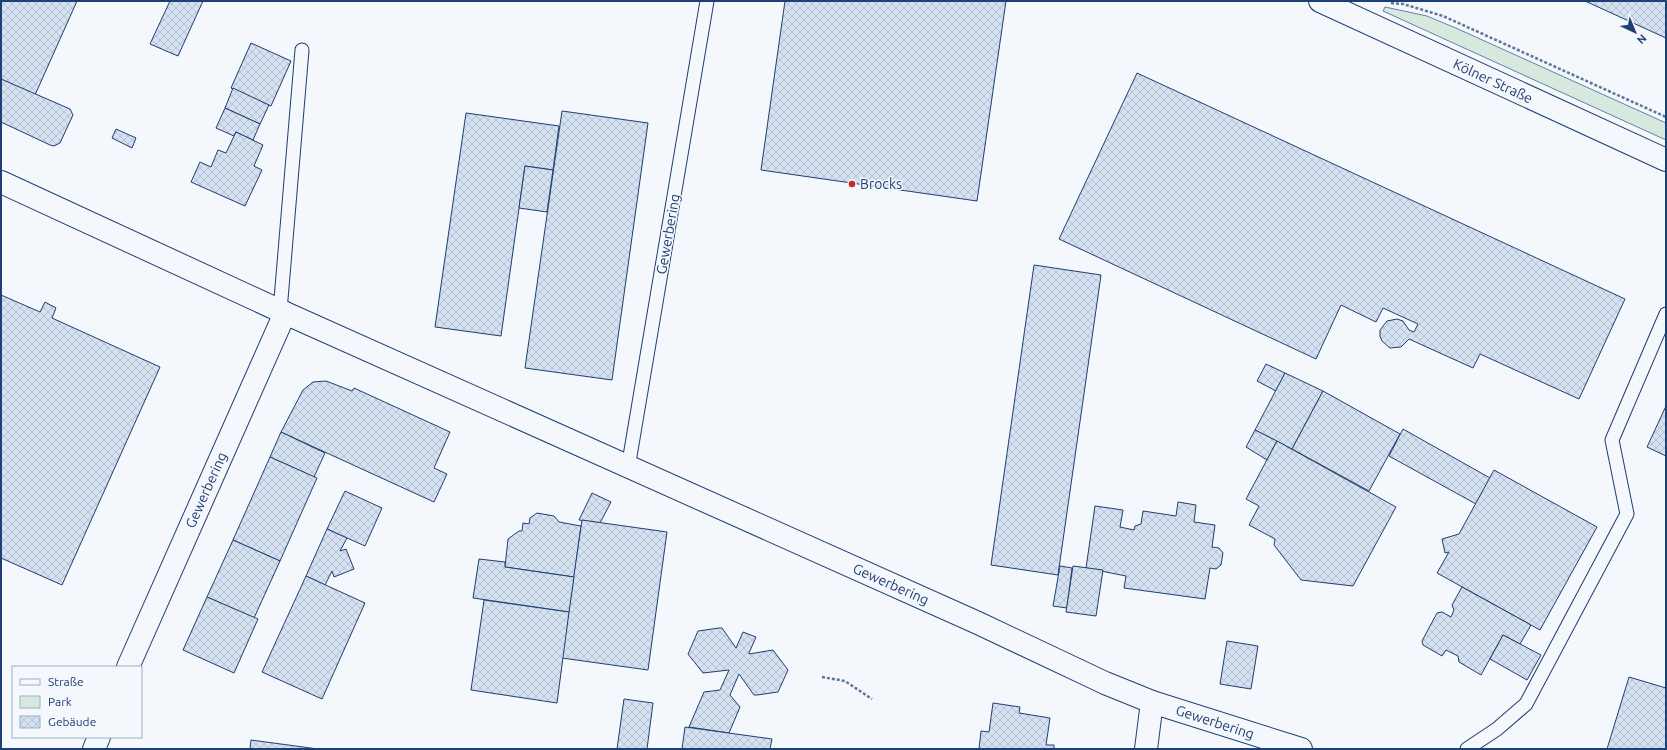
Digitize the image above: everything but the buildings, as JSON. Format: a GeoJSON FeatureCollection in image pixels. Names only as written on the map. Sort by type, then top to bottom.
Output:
{"type":"FeatureCollection","features":[{"type":"Feature","properties":{"kind":"street","name":"Kölner Straße"},"geometry":{"type":"LineString","coordinates":[[1320,1],[1666,160]]}},
{"type":"Feature","properties":{"kind":"street","name":"Gewerbering"},"geometry":{"type":"LineString","coordinates":[[1,182],[282,312],[628,468],[978,623],[1105,683],[1152,702],[1300,749]]}},
{"type":"Feature","properties":{"kind":"street","name":"Gewerbering"},"geometry":{"type":"LineString","coordinates":[[128,666],[282,312]]}},
{"type":"Feature","properties":{"kind":"street"},"geometry":{"type":"LineString","coordinates":[[1146,749],[1152,702]]}},
{"type":"Feature","properties":{"kind":"street"},"geometry":{"type":"LineString","coordinates":[[94,749],[99,738]]}},
{"type":"Feature","properties":{"kind":"lane","name":"Gewerbering"},"geometry":{"type":"LineString","coordinates":[[628,468],[707,1]]}},
{"type":"Feature","properties":{"kind":"lane"},"geometry":{"type":"LineString","coordinates":[[282,312],[302,50]]}},
{"type":"Feature","properties":{"kind":"lane"},"geometry":{"type":"LineString","coordinates":[[1467,749],[1497,729],[1526,704],[1627,514],[1612,440],[1666,314]]}},
{"type":"Feature","properties":{"kind":"path"},"geometry":{"type":"LineString","coordinates":[[1389,3],[1403,4],[1443,16],[1666,117]]}},
{"type":"Feature","properties":{"kind":"path"},"geometry":{"type":"LineString","coordinates":[[822,677],[845,681],[872,699]]}},
{"type":"Feature","properties":{"kind":"green space"},"geometry":{"type":"Polygon","coordinates":[[[1385,7],[1427,16],[1666,123],[1666,140],[1383,11],[1385,7]]]}},
{"type":"Feature","properties":{"kind":"place","name":"Brocks"},"geometry":{"type":"Point","coordinates":[852,184]}}]}
